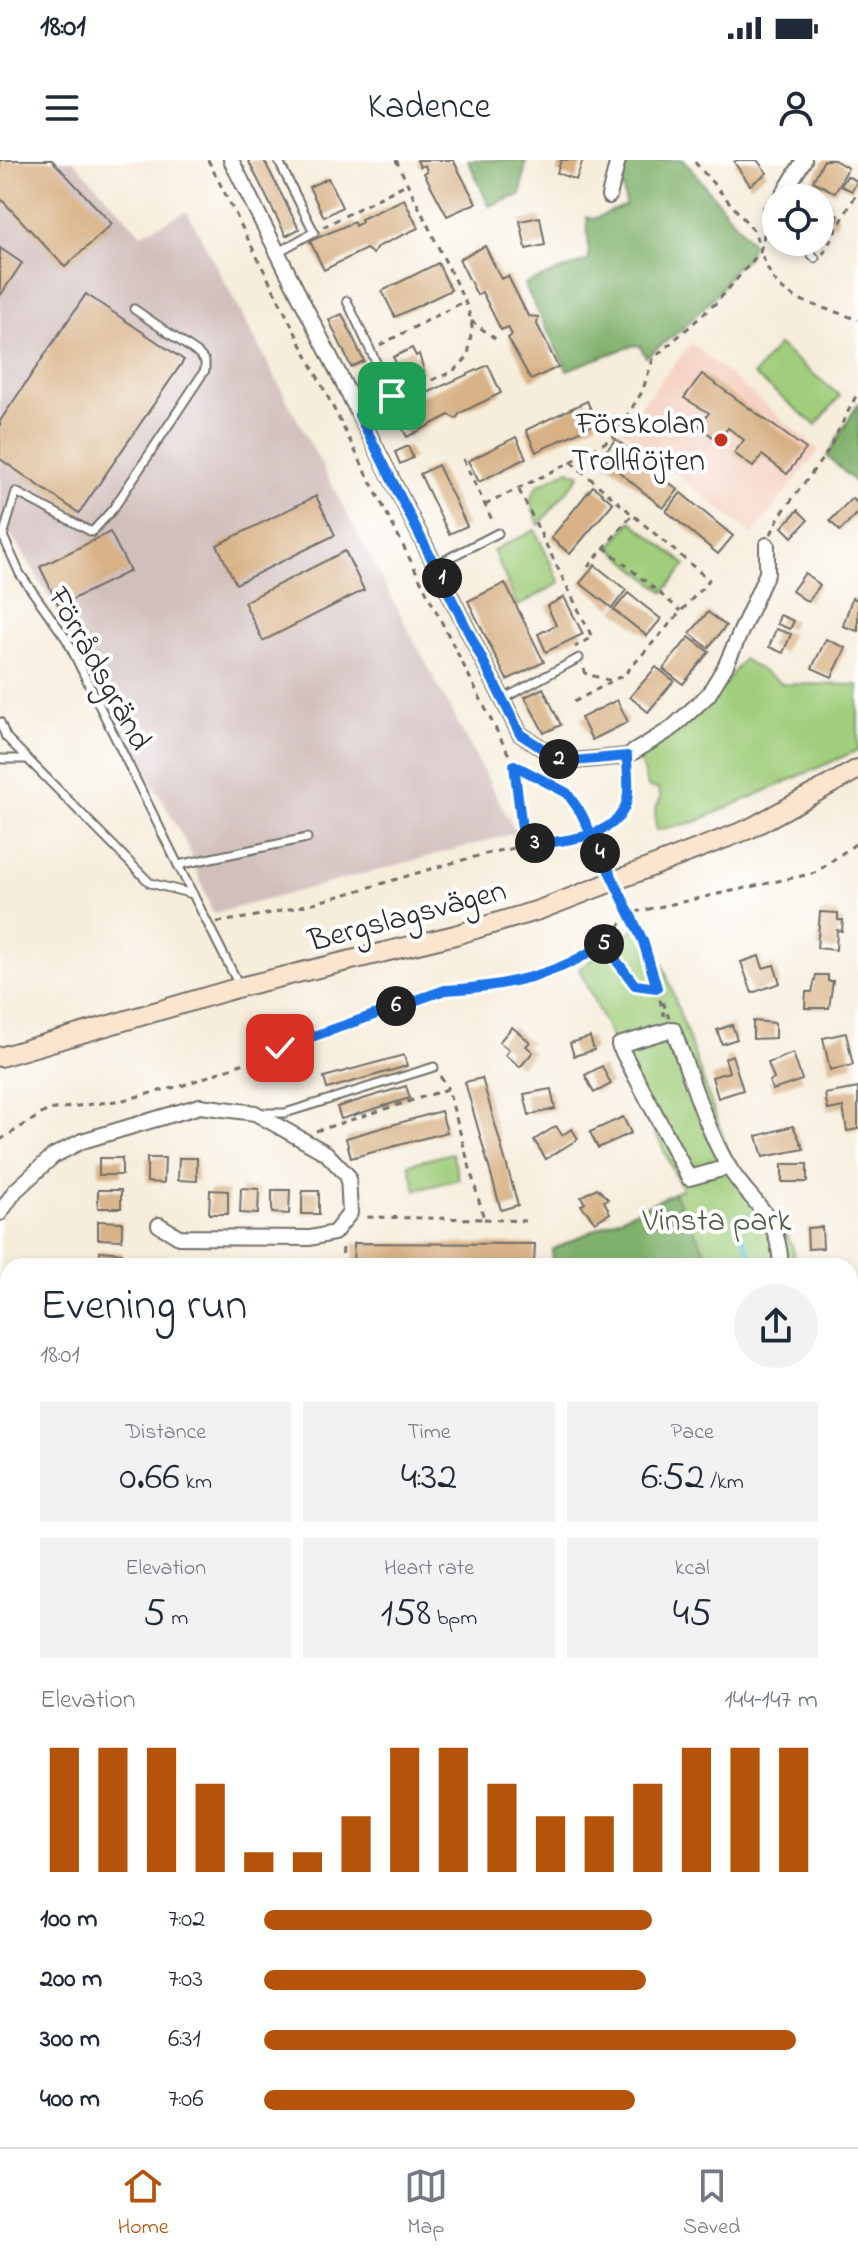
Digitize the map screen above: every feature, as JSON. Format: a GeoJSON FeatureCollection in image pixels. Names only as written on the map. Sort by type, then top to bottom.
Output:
{"type":"FeatureCollection","features":[{"type":"Feature","properties":{"kind":"main road","name":"Bergslagsvägen"},"geometry":{"type":"LineString","coordinates":[[0,1057],[240,987],[455,935],[539,910],[749,829],[858,769]]}},
{"type":"Feature","properties":{"kind":"main road","name":"Bergslagsvägen"},"geometry":{"type":"LineString","coordinates":[[0,1071],[47,1043]]}},
{"type":"Feature","properties":{"kind":"street"},"geometry":{"type":"LineString","coordinates":[[231,160],[520,734],[563,762],[627,756],[671,729],[708,695],[725,667],[767,573],[767,545]]}},
{"type":"Feature","properties":{"kind":"street"},"geometry":{"type":"LineString","coordinates":[[609,196],[618,160]]}},
{"type":"Feature","properties":{"kind":"street"},"geometry":{"type":"LineString","coordinates":[[789,184],[804,160]]}},
{"type":"Feature","properties":{"kind":"street"},"geometry":{"type":"LineString","coordinates":[[729,1167],[689,1178],[619,1045],[673,1029],[729,1167],[760,1203],[780,1241],[781,1258]]}},
{"type":"Feature","properties":{"kind":"street"},"geometry":{"type":"LineString","coordinates":[[0,1213],[15,1191],[53,1156],[82,1141],[200,1106],[255,1113],[326,1153],[348,1176],[350,1213],[334,1233],[310,1238],[179,1237],[159,1225]]}},
{"type":"Feature","properties":{"kind":"lane"},"geometry":{"type":"LineString","coordinates":[[278,160],[314,232],[278,252]]}},
{"type":"Feature","properties":{"kind":"lane"},"geometry":{"type":"LineString","coordinates":[[347,301],[392,396],[359,415]]}},
{"type":"Feature","properties":{"kind":"lane","name":"Förrådsgränd"},"geometry":{"type":"LineString","coordinates":[[134,309],[199,354],[205,361],[205,370],[113,509],[92,532],[16,492],[3,536],[20,574],[67,640],[240,987]]}},
{"type":"Feature","properties":{"kind":"lane"},"geometry":{"type":"LineString","coordinates":[[435,565],[498,533]]}},
{"type":"Feature","properties":{"kind":"lane"},"geometry":{"type":"LineString","coordinates":[[503,699],[579,658]]}},
{"type":"Feature","properties":{"kind":"lane"},"geometry":{"type":"LineString","coordinates":[[0,722],[6,737],[150,883],[193,894]]}},
{"type":"Feature","properties":{"kind":"lane"},"geometry":{"type":"LineString","coordinates":[[0,759],[27,759]]}},
{"type":"Feature","properties":{"kind":"lane"},"geometry":{"type":"LineString","coordinates":[[178,865],[307,838]]}},
{"type":"Feature","properties":{"kind":"lane"},"geometry":{"type":"LineString","coordinates":[[255,1113],[285,1113],[434,1067]]}},
{"type":"Feature","properties":{"kind":"path"},"geometry":{"type":"LineString","coordinates":[[208,160],[514,765],[524,845]]}},
{"type":"Feature","properties":{"kind":"path"},"geometry":{"type":"LineString","coordinates":[[392,396],[452,372],[468,357],[471,321],[465,301],[396,160]]}},
{"type":"Feature","properties":{"kind":"path"},"geometry":{"type":"LineString","coordinates":[[693,160],[755,232],[760,252],[778,285],[820,308],[834,309],[858,320]]}},
{"type":"Feature","properties":{"kind":"path"},"geometry":{"type":"LineString","coordinates":[[314,232],[408,183]]}},
{"type":"Feature","properties":{"kind":"path"},"geometry":{"type":"LineString","coordinates":[[815,258],[825,252],[858,191]]}},
{"type":"Feature","properties":{"kind":"path"},"geometry":{"type":"LineString","coordinates":[[485,505],[613,438],[642,392],[653,359],[717,302],[762,246]]}},
{"type":"Feature","properties":{"kind":"path"},"geometry":{"type":"LineString","coordinates":[[370,350],[465,301]]}},
{"type":"Feature","properties":{"kind":"path"},"geometry":{"type":"LineString","coordinates":[[471,321],[500,342]]}},
{"type":"Feature","properties":{"kind":"path"},"geometry":{"type":"LineString","coordinates":[[767,545],[779,517],[828,451],[858,392]]}},
{"type":"Feature","properties":{"kind":"path"},"geometry":{"type":"LineString","coordinates":[[463,459],[498,533]]}},
{"type":"Feature","properties":{"kind":"path"},"geometry":{"type":"LineString","coordinates":[[571,462],[709,580],[625,674],[574,702]]}},
{"type":"Feature","properties":{"kind":"path"},"geometry":{"type":"LineString","coordinates":[[518,488],[592,637],[575,647],[586,674],[612,681]]}},
{"type":"Feature","properties":{"kind":"path"},"geometry":{"type":"LineString","coordinates":[[588,567],[632,515]]}},
{"type":"Feature","properties":{"kind":"path"},"geometry":{"type":"LineString","coordinates":[[604,547],[681,611]]}},
{"type":"Feature","properties":{"kind":"path"},"geometry":{"type":"LineString","coordinates":[[210,923],[269,914],[429,867],[524,845],[581,837],[613,823],[627,802],[627,756]]}},
{"type":"Feature","properties":{"kind":"path"},"geometry":{"type":"LineString","coordinates":[[514,765],[567,793],[581,813],[643,941],[673,1029]]}},
{"type":"Feature","properties":{"kind":"path"},"geometry":{"type":"LineString","coordinates":[[0,1140],[48,1110],[123,1100],[184,1085],[445,990],[473,988],[555,970],[580,960],[603,943],[631,913],[815,873],[858,842]]}},
{"type":"Feature","properties":{"kind":"path"},"geometry":{"type":"LineString","coordinates":[[603,943],[635,985],[657,988]]}},
{"type":"Feature","properties":{"kind":"path"},"geometry":{"type":"LineString","coordinates":[[434,1067],[448,1089],[484,1219]]}},
{"type":"Feature","properties":{"kind":"path"},"geometry":{"type":"LineString","coordinates":[[297,1136],[448,1089]]}},
{"type":"Feature","properties":{"kind":"path"},"geometry":{"type":"LineString","coordinates":[[347,1217],[525,1221]]}},
{"type":"Feature","properties":{"kind":"shaded area"},"geometry":{"type":"Polygon","coordinates":[[[0,160],[73,160],[141,234],[187,211],[516,833],[213,914],[187,845],[33,569],[0,518],[0,160]]]}},
{"type":"Feature","properties":{"kind":"shaded area","name":"Förskolan Trollflöjten"},"geometry":{"type":"Polygon","coordinates":[[[691,343],[819,450],[752,535],[622,430],[691,343]]]}},
{"type":"Feature","properties":{"kind":"green space"},"geometry":{"type":"Polygon","coordinates":[[[468,160],[526,160],[521,195],[489,206],[468,160]]]}},
{"type":"Feature","properties":{"kind":"green space"},"geometry":{"type":"Polygon","coordinates":[[[626,160],[684,160],[752,243],[748,257],[732,271],[718,293],[683,328],[646,357],[639,345],[631,346],[567,370],[524,284],[589,260],[587,217],[596,218],[626,205],[619,169],[626,160]]]}},
{"type":"Feature","properties":{"kind":"green space"},"geometry":{"type":"Polygon","coordinates":[[[778,345],[840,396],[816,425],[754,375],[778,345]]]}},
{"type":"Feature","properties":{"kind":"green space"},"geometry":{"type":"Polygon","coordinates":[[[858,404],[858,485],[827,456],[858,404]]]}},
{"type":"Feature","properties":{"kind":"green space"},"geometry":{"type":"Polygon","coordinates":[[[568,470],[580,475],[539,525],[530,500],[537,486],[568,470]]]}},
{"type":"Feature","properties":{"kind":"green space"},"geometry":{"type":"Polygon","coordinates":[[[631,521],[686,565],[664,592],[610,547],[631,521]]]}},
{"type":"Feature","properties":{"kind":"green space"},"geometry":{"type":"Polygon","coordinates":[[[535,530],[560,583],[518,606],[493,550],[535,530]]]}},
{"type":"Feature","properties":{"kind":"green space"},"geometry":{"type":"Polygon","coordinates":[[[743,659],[783,684],[858,685],[858,750],[695,822],[656,830],[655,810],[661,798],[658,789],[648,787],[639,758],[672,737],[697,715],[743,659]]]}},
{"type":"Feature","properties":{"kind":"green space","name":"Vinsta park"},"geometry":{"type":"Polygon","coordinates":[[[647,919],[733,1166],[775,1213],[793,1247],[794,1258],[552,1258],[552,1250],[682,1189],[579,969],[647,919]]]}},
{"type":"Feature","properties":{"kind":"green space"},"geometry":{"type":"Polygon","coordinates":[[[452,1153],[459,1179],[416,1190],[409,1164],[452,1153]]]}},
{"type":"Feature","properties":{"kind":"green space"},"geometry":{"type":"Polygon","coordinates":[[[674,1193],[709,1258],[552,1258],[552,1250],[674,1193]]]}},
{"type":"Feature","properties":{"kind":"building"},"geometry":{"type":"Polygon","coordinates":[[[0,160],[52,160],[112,224],[65,267],[0,198],[0,160]]]}},
{"type":"Feature","properties":{"kind":"building"},"geometry":{"type":"Polygon","coordinates":[[[248,160],[264,160],[299,229],[286,236],[248,160]]]}},
{"type":"Feature","properties":{"kind":"building"},"geometry":{"type":"Polygon","coordinates":[[[417,160],[453,160],[476,203],[447,216],[424,173],[427,171],[425,165],[420,167],[417,160]]]}},
{"type":"Feature","properties":{"kind":"building"},"geometry":{"type":"Polygon","coordinates":[[[561,160],[583,160],[576,180],[557,173],[561,160]]]}},
{"type":"Feature","properties":{"kind":"building"},"geometry":{"type":"Polygon","coordinates":[[[757,160],[767,173],[750,185],[734,162],[757,160]]]}},
{"type":"Feature","properties":{"kind":"building"},"geometry":{"type":"Polygon","coordinates":[[[824,160],[834,160],[848,168],[835,193],[834,184],[813,181],[824,160]]]}},
{"type":"Feature","properties":{"kind":"building"},"geometry":{"type":"Polygon","coordinates":[[[847,176],[857,181],[852,191],[841,186],[847,176]]]}},
{"type":"Feature","properties":{"kind":"building"},"geometry":{"type":"Polygon","coordinates":[[[328,178],[342,207],[324,217],[309,187],[328,178]]]}},
{"type":"Feature","properties":{"kind":"building"},"geometry":{"type":"Polygon","coordinates":[[[404,199],[418,228],[377,247],[373,254],[366,249],[324,270],[310,241],[354,222],[355,226],[362,222],[361,219],[404,199]]]}},
{"type":"Feature","properties":{"kind":"building"},"geometry":{"type":"Polygon","coordinates":[[[540,217],[545,245],[526,249],[520,221],[540,217]]]}},
{"type":"Feature","properties":{"kind":"building"},"geometry":{"type":"Polygon","coordinates":[[[485,246],[501,279],[508,276],[528,316],[538,317],[537,324],[558,367],[531,380],[508,338],[512,335],[508,327],[501,330],[482,292],[477,295],[459,259],[485,246]]]}},
{"type":"Feature","properties":{"kind":"building"},"geometry":{"type":"Polygon","coordinates":[[[0,248],[22,263],[0,296],[0,248]]]}},
{"type":"Feature","properties":{"kind":"building"},"geometry":{"type":"Polygon","coordinates":[[[438,263],[451,290],[395,317],[382,291],[438,263]]]}},
{"type":"Feature","properties":{"kind":"building"},"geometry":{"type":"Polygon","coordinates":[[[86,294],[184,360],[79,513],[0,459],[0,421],[86,294]]]}},
{"type":"Feature","properties":{"kind":"building"},"geometry":{"type":"Polygon","coordinates":[[[342,314],[364,361],[351,367],[329,320],[342,314]]]}},
{"type":"Feature","properties":{"kind":"building"},"geometry":{"type":"Polygon","coordinates":[[[412,348],[416,356],[419,354],[424,371],[405,381],[393,357],[412,348]]]}},
{"type":"Feature","properties":{"kind":"building"},"geometry":{"type":"Polygon","coordinates":[[[488,365],[501,393],[460,413],[456,419],[449,415],[407,437],[392,409],[488,365]]]}},
{"type":"Feature","properties":{"kind":"building"},"geometry":{"type":"Polygon","coordinates":[[[702,374],[806,449],[787,474],[762,455],[753,467],[734,453],[744,440],[728,428],[718,441],[699,426],[709,413],[684,398],[702,374]]]}},
{"type":"Feature","properties":{"kind":"building"},"geometry":{"type":"Polygon","coordinates":[[[374,382],[380,394],[368,400],[362,388],[374,382]]]}},
{"type":"Feature","properties":{"kind":"building"},"geometry":{"type":"Polygon","coordinates":[[[587,401],[597,423],[536,452],[526,430],[587,401]]]}},
{"type":"Feature","properties":{"kind":"building"},"geometry":{"type":"Polygon","coordinates":[[[516,437],[526,458],[479,482],[468,461],[516,437]]]}},
{"type":"Feature","properties":{"kind":"building"},"geometry":{"type":"Polygon","coordinates":[[[616,439],[678,490],[663,508],[601,457],[616,439]]]}},
{"type":"Feature","properties":{"kind":"building"},"geometry":{"type":"Polygon","coordinates":[[[408,446],[413,458],[400,464],[395,452],[408,446]]]}},
{"type":"Feature","properties":{"kind":"building"},"geometry":{"type":"Polygon","coordinates":[[[438,465],[467,526],[449,534],[420,474],[438,465]]]}},
{"type":"Feature","properties":{"kind":"building"},"geometry":{"type":"Polygon","coordinates":[[[593,486],[613,503],[570,554],[551,538],[593,486]]]}},
{"type":"Feature","properties":{"kind":"building"},"geometry":{"type":"Polygon","coordinates":[[[681,493],[733,536],[718,554],[666,511],[681,493]]]}},
{"type":"Feature","properties":{"kind":"building"},"geometry":{"type":"Polygon","coordinates":[[[316,496],[335,535],[236,584],[217,545],[316,496]]]}},
{"type":"Feature","properties":{"kind":"building"},"geometry":{"type":"Polygon","coordinates":[[[852,498],[858,504],[858,513],[840,531],[830,521],[852,498]]]}},
{"type":"Feature","properties":{"kind":"building"},"geometry":{"type":"Polygon","coordinates":[[[798,510],[808,520],[792,537],[782,527],[798,510]]]}},
{"type":"Feature","properties":{"kind":"building"},"geometry":{"type":"Polygon","coordinates":[[[110,532],[130,571],[59,606],[40,567],[110,532]]]}},
{"type":"Feature","properties":{"kind":"building"},"geometry":{"type":"Polygon","coordinates":[[[345,551],[364,590],[263,641],[244,602],[345,551]]]}},
{"type":"Feature","properties":{"kind":"building"},"geometry":{"type":"Polygon","coordinates":[[[595,565],[626,590],[612,608],[580,583],[595,565]]]}},
{"type":"Feature","properties":{"kind":"building"},"geometry":{"type":"Polygon","coordinates":[[[805,573],[820,585],[808,602],[792,591],[805,573]]]}},
{"type":"Feature","properties":{"kind":"building"},"geometry":{"type":"Polygon","coordinates":[[[505,583],[544,662],[507,680],[468,601],[505,583]]]}},
{"type":"Feature","properties":{"kind":"building"},"geometry":{"type":"Polygon","coordinates":[[[628,593],[661,619],[647,636],[614,610],[628,593]]]}},
{"type":"Feature","properties":{"kind":"building"},"geometry":{"type":"Polygon","coordinates":[[[564,597],[583,634],[546,652],[538,634],[556,625],[547,606],[564,597]]]}},
{"type":"Feature","properties":{"kind":"building"},"geometry":{"type":"Polygon","coordinates":[[[852,598],[858,600],[858,631],[843,626],[852,598]]]}},
{"type":"Feature","properties":{"kind":"building"},"geometry":{"type":"Polygon","coordinates":[[[708,612],[726,626],[708,648],[690,633],[708,612]]]}},
{"type":"Feature","properties":{"kind":"building"},"geometry":{"type":"Polygon","coordinates":[[[780,615],[794,621],[790,629],[777,624],[780,615]]]}},
{"type":"Feature","properties":{"kind":"building"},"geometry":{"type":"Polygon","coordinates":[[[776,629],[791,634],[783,653],[769,647],[776,629]]]}},
{"type":"Feature","properties":{"kind":"building"},"geometry":{"type":"Polygon","coordinates":[[[689,637],[709,652],[683,684],[663,669],[689,637]]]}},
{"type":"Feature","properties":{"kind":"building"},"geometry":{"type":"Polygon","coordinates":[[[826,639],[846,648],[832,677],[812,668],[826,639]]]}},
{"type":"Feature","properties":{"kind":"building"},"geometry":{"type":"Polygon","coordinates":[[[656,667],[674,681],[648,712],[630,697],[656,667]]]}},
{"type":"Feature","properties":{"kind":"building"},"geometry":{"type":"Polygon","coordinates":[[[543,688],[561,725],[544,733],[525,697],[543,688]]]}},
{"type":"Feature","properties":{"kind":"building"},"geometry":{"type":"Polygon","coordinates":[[[617,700],[628,722],[592,740],[581,718],[617,700]]]}},
{"type":"Feature","properties":{"kind":"building"},"geometry":{"type":"Polygon","coordinates":[[[820,912],[838,913],[838,920],[843,920],[842,931],[837,930],[836,950],[817,948],[820,912]]]}},
{"type":"Feature","properties":{"kind":"building"},"geometry":{"type":"Polygon","coordinates":[[[759,956],[763,968],[774,965],[780,983],[752,993],[741,962],[759,956]]]}},
{"type":"Feature","properties":{"kind":"building"},"geometry":{"type":"Polygon","coordinates":[[[816,975],[828,975],[828,981],[833,981],[829,1008],[805,1008],[806,992],[812,992],[816,975]]]}},
{"type":"Feature","properties":{"kind":"building"},"geometry":{"type":"Polygon","coordinates":[[[753,1021],[775,1023],[775,1038],[753,1039],[753,1021]]]}},
{"type":"Feature","properties":{"kind":"building"},"geometry":{"type":"Polygon","coordinates":[[[732,1025],[737,1039],[722,1044],[717,1030],[732,1025]]]}},
{"type":"Feature","properties":{"kind":"building"},"geometry":{"type":"Polygon","coordinates":[[[512,1027],[530,1042],[526,1046],[533,1052],[520,1067],[505,1055],[509,1050],[499,1042],[512,1027]]]}},
{"type":"Feature","properties":{"kind":"building"},"geometry":{"type":"Polygon","coordinates":[[[846,1033],[853,1065],[830,1070],[823,1038],[846,1033]]]}},
{"type":"Feature","properties":{"kind":"building"},"geometry":{"type":"Polygon","coordinates":[[[590,1037],[594,1050],[574,1056],[570,1043],[590,1037]]]}},
{"type":"Feature","properties":{"kind":"building"},"geometry":{"type":"Polygon","coordinates":[[[793,1053],[802,1080],[773,1090],[769,1081],[774,1079],[768,1063],[793,1053]]]}},
{"type":"Feature","properties":{"kind":"building"},"geometry":{"type":"Polygon","coordinates":[[[404,1055],[407,1066],[327,1089],[324,1077],[404,1055]]]}},
{"type":"Feature","properties":{"kind":"building"},"geometry":{"type":"Polygon","coordinates":[[[732,1055],[743,1090],[718,1098],[712,1077],[729,1072],[725,1058],[732,1055]]]}},
{"type":"Feature","properties":{"kind":"building"},"geometry":{"type":"Polygon","coordinates":[[[602,1066],[611,1084],[594,1093],[585,1075],[602,1066]]]}},
{"type":"Feature","properties":{"kind":"building"},"geometry":{"type":"Polygon","coordinates":[[[482,1078],[518,1205],[501,1210],[465,1082],[482,1078]]]}},
{"type":"Feature","properties":{"kind":"building"},"geometry":{"type":"Polygon","coordinates":[[[406,1086],[410,1098],[341,1119],[337,1107],[406,1086]]]}},
{"type":"Feature","properties":{"kind":"building"},"geometry":{"type":"Polygon","coordinates":[[[858,1088],[858,1129],[847,1131],[843,1107],[828,1110],[825,1094],[858,1088]]]}},
{"type":"Feature","properties":{"kind":"building"},"geometry":{"type":"Polygon","coordinates":[[[551,1089],[555,1109],[529,1115],[524,1094],[551,1089]]]}},
{"type":"Feature","properties":{"kind":"building"},"geometry":{"type":"Polygon","coordinates":[[[441,1111],[447,1132],[351,1158],[346,1138],[441,1111]]]}},
{"type":"Feature","properties":{"kind":"building"},"geometry":{"type":"Polygon","coordinates":[[[623,1117],[631,1133],[598,1148],[590,1132],[623,1117]]]}},
{"type":"Feature","properties":{"kind":"building"},"geometry":{"type":"Polygon","coordinates":[[[556,1126],[562,1135],[572,1129],[578,1139],[546,1159],[534,1140],[556,1126]]]}},
{"type":"Feature","properties":{"kind":"building"},"geometry":{"type":"Polygon","coordinates":[[[793,1126],[804,1149],[763,1157],[757,1136],[793,1126]]]}},
{"type":"Feature","properties":{"kind":"building"},"geometry":{"type":"Polygon","coordinates":[[[99,1158],[122,1158],[122,1175],[99,1175],[99,1158]]]}},
{"type":"Feature","properties":{"kind":"building"},"geometry":{"type":"Polygon","coordinates":[[[147,1158],[165,1158],[164,1183],[147,1182],[147,1158]]]}},
{"type":"Feature","properties":{"kind":"building"},"geometry":{"type":"Polygon","coordinates":[[[179,1158],[197,1158],[197,1181],[178,1180],[179,1158]]]}},
{"type":"Feature","properties":{"kind":"building"},"geometry":{"type":"Polygon","coordinates":[[[782,1164],[807,1164],[807,1182],[782,1182],[782,1164]]]}},
{"type":"Feature","properties":{"kind":"building"},"geometry":{"type":"Polygon","coordinates":[[[241,1188],[259,1189],[258,1214],[240,1213],[241,1188]]]}},
{"type":"Feature","properties":{"kind":"building"},"geometry":{"type":"Polygon","coordinates":[[[597,1188],[608,1199],[604,1201],[610,1213],[595,1222],[581,1205],[585,1203],[581,1197],[597,1188]]]}},
{"type":"Feature","properties":{"kind":"building"},"geometry":{"type":"Polygon","coordinates":[[[98,1190],[121,1190],[121,1208],[98,1208],[98,1190]]]}},
{"type":"Feature","properties":{"kind":"building"},"geometry":{"type":"Polygon","coordinates":[[[210,1190],[228,1191],[228,1214],[209,1214],[210,1190]]]}},
{"type":"Feature","properties":{"kind":"building"},"geometry":{"type":"Polygon","coordinates":[[[272,1190],[290,1190],[289,1214],[272,1213],[272,1190]]]}},
{"type":"Feature","properties":{"kind":"building"},"geometry":{"type":"Polygon","coordinates":[[[302,1191],[319,1191],[319,1214],[302,1214],[302,1191]]]}},
{"type":"Feature","properties":{"kind":"building"},"geometry":{"type":"Polygon","coordinates":[[[98,1221],[122,1222],[122,1240],[98,1239],[98,1221]]]}},
{"type":"Feature","properties":{"kind":"building"},"geometry":{"type":"Polygon","coordinates":[[[822,1227],[823,1248],[808,1249],[807,1228],[822,1227]]]}},
{"type":"Feature","properties":{"kind":"building"},"geometry":{"type":"Polygon","coordinates":[[[354,1243],[535,1244],[534,1258],[353,1258],[354,1243]]]}},
{"type":"Feature","properties":{"kind":"building"},"geometry":{"type":"Polygon","coordinates":[[[100,1251],[122,1253],[122,1258],[100,1258],[100,1251]]]}},
{"type":"Feature","properties":{"kind":"waterway"},"geometry":{"type":"LineString","coordinates":[[737,1227],[753,1258]]}},
{"type":"Feature","properties":{"kind":"place","name":"Förskolan Trollflöjten"},"geometry":{"type":"Point","coordinates":[721,440]}},
{"type":"Feature","properties":{"kind":"route"},"geometry":{"type":"LineString","coordinates":[[280,1048],[445,990],[473,988],[555,970],[580,960],[603,943],[635,985],[657,988],[643,941],[612,877],[581,813],[567,793],[514,765],[524,845],[581,837],[613,823],[627,802],[627,756],[563,762],[520,734],[359,415],[392,396]]}}]}
